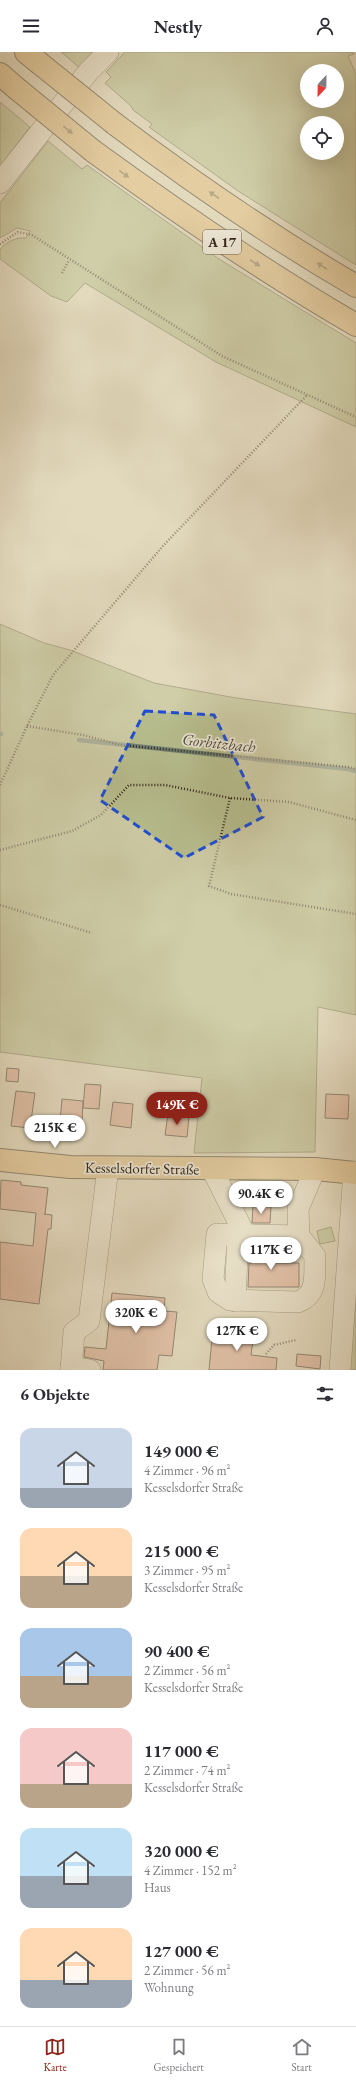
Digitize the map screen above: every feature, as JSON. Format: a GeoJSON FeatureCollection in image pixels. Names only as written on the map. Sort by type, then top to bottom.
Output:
{"type":"FeatureCollection","features":[{"type":"Feature","properties":{"kind":"main road","name":"A 17"},"geometry":{"type":"LineString","coordinates":[[32,57],[115,124],[169,164],[235,209],[356,286]]}},
{"type":"Feature","properties":{"kind":"main road","name":"A 17"},"geometry":{"type":"LineString","coordinates":[[0,74],[93,151],[223,243],[311,299],[356,325]]}},
{"type":"Feature","properties":{"kind":"main road","name":"Kesselsdorfer Straße"},"geometry":{"type":"LineString","coordinates":[[0,1160],[70,1167],[315,1169],[355,1172]]}},
{"type":"Feature","properties":{"kind":"street"},"geometry":{"type":"LineString","coordinates":[[0,183],[84,78],[108,52]]}},
{"type":"Feature","properties":{"kind":"street"},"geometry":{"type":"LineString","coordinates":[[77,1369],[74,1332],[89,1321],[108,1168]]}},
{"type":"Feature","properties":{"kind":"street"},"geometry":{"type":"LineString","coordinates":[[212,1169],[236,1234]]}},
{"type":"Feature","properties":{"kind":"street"},"geometry":{"type":"LineString","coordinates":[[299,1236],[217,1234],[213,1279],[218,1292],[230,1299],[298,1302],[308,1298],[313,1288],[315,1256],[299,1236],[298,1209],[315,1169]]}},
{"type":"Feature","properties":{"kind":"street"},"geometry":{"type":"LineString","coordinates":[[340,1370],[355,1172]]}},
{"type":"Feature","properties":{"kind":"path"},"geometry":{"type":"LineString","coordinates":[[0,244],[18,232],[32,236],[222,356],[356,417]]}},
{"type":"Feature","properties":{"kind":"path"},"geometry":{"type":"LineString","coordinates":[[62,274],[69,260]]}},
{"type":"Feature","properties":{"kind":"path"},"geometry":{"type":"LineString","coordinates":[[0,785],[27,726],[53,675],[162,547],[307,395]]}},
{"type":"Feature","properties":{"kind":"path"},"geometry":{"type":"LineString","coordinates":[[27,726],[83,735],[120,745],[356,769]]}},
{"type":"Feature","properties":{"kind":"path"},"geometry":{"type":"LineString","coordinates":[[0,850],[72,831],[101,815],[129,785],[166,785],[230,798],[289,802],[356,820]]}},
{"type":"Feature","properties":{"kind":"path"},"geometry":{"type":"LineString","coordinates":[[230,798],[209,886],[231,894],[356,914]]}},
{"type":"Feature","properties":{"kind":"path"},"geometry":{"type":"LineString","coordinates":[[0,905],[92,933]]}},
{"type":"Feature","properties":{"kind":"path"},"geometry":{"type":"LineString","coordinates":[[266,1354],[274,1345],[296,1340]]}},
{"type":"Feature","properties":{"kind":"highlighted area"},"geometry":{"type":"Polygon","coordinates":[[[145,711],[214,715],[263,817],[184,858],[100,800],[145,711]]]}},
{"type":"Feature","properties":{"kind":"green space"},"geometry":{"type":"Polygon","coordinates":[[[61,52],[96,52],[80,68],[61,52]]]}},
{"type":"Feature","properties":{"kind":"green space"},"geometry":{"type":"Polygon","coordinates":[[[125,52],[353,52],[354,54],[348,56],[356,74],[356,265],[238,191],[149,127],[152,124],[133,110],[131,106],[105,83],[111,77],[106,72],[125,52]]]}},
{"type":"Feature","properties":{"kind":"green space"},"geometry":{"type":"Polygon","coordinates":[[[0,102],[30,127],[0,166],[0,102]]]}},
{"type":"Feature","properties":{"kind":"green space"},"geometry":{"type":"Polygon","coordinates":[[[48,141],[82,169],[87,165],[219,259],[356,343],[356,427],[216,362],[85,283],[67,302],[51,296],[0,259],[0,249],[3,246],[15,239],[26,238],[30,231],[17,228],[0,238],[0,203],[48,141]]]}},
{"type":"Feature","properties":{"kind":"green space"},"geometry":{"type":"Polygon","coordinates":[[[0,624],[44,643],[70,650],[154,683],[236,698],[356,714],[356,1015],[318,1007],[315,1152],[194,1153],[202,1078],[0,1052],[0,624]]]}},
{"type":"Feature","properties":{"kind":"green space"},"geometry":{"type":"Polygon","coordinates":[[[331,1227],[335,1241],[320,1244],[317,1231],[331,1227]]]}},
{"type":"Feature","properties":{"kind":"green space"},"geometry":{"type":"Polygon","coordinates":[[[356,1292],[356,1370],[346,1370],[356,1292]]]}},
{"type":"Feature","properties":{"kind":"building"},"geometry":{"type":"Polygon","coordinates":[[[7,1068],[19,1069],[18,1082],[6,1081],[7,1068]]]}},
{"type":"Feature","properties":{"kind":"building"},"geometry":{"type":"Polygon","coordinates":[[[85,1084],[101,1085],[99,1109],[83,1108],[85,1084]]]}},
{"type":"Feature","properties":{"kind":"building"},"geometry":{"type":"Polygon","coordinates":[[[16,1091],[35,1093],[30,1128],[11,1126],[16,1091]]]}},
{"type":"Feature","properties":{"kind":"building"},"geometry":{"type":"Polygon","coordinates":[[[326,1094],[349,1095],[348,1119],[325,1118],[326,1094]]]}},
{"type":"Feature","properties":{"kind":"building"},"geometry":{"type":"Polygon","coordinates":[[[62,1099],[83,1101],[82,1123],[60,1121],[62,1099]]]}},
{"type":"Feature","properties":{"kind":"building"},"geometry":{"type":"Polygon","coordinates":[[[113,1102],[133,1104],[131,1128],[110,1125],[113,1102]]]}},
{"type":"Feature","properties":{"kind":"building"},"geometry":{"type":"Polygon","coordinates":[[[168,1114],[189,1117],[187,1137],[165,1135],[168,1114]]]}},
{"type":"Feature","properties":{"kind":"building"},"geometry":{"type":"Polygon","coordinates":[[[1,1180],[21,1182],[21,1185],[48,1188],[44,1214],[52,1215],[51,1229],[48,1229],[39,1304],[0,1299],[0,1242],[33,1246],[36,1213],[0,1209],[1,1180]]]}},
{"type":"Feature","properties":{"kind":"building"},"geometry":{"type":"Polygon","coordinates":[[[253,1206],[271,1207],[270,1223],[252,1223],[253,1206]]]}},
{"type":"Feature","properties":{"kind":"building"},"geometry":{"type":"Polygon","coordinates":[[[252,1247],[270,1247],[270,1263],[299,1263],[299,1287],[248,1287],[249,1263],[252,1263],[252,1247]]]}},
{"type":"Feature","properties":{"kind":"building"},"geometry":{"type":"Polygon","coordinates":[[[112,1293],[165,1298],[164,1311],[177,1312],[172,1356],[159,1355],[157,1370],[103,1370],[104,1361],[84,1357],[85,1347],[106,1349],[112,1293]]]}},
{"type":"Feature","properties":{"kind":"building"},"geometry":{"type":"Polygon","coordinates":[[[213,1328],[254,1332],[251,1355],[277,1358],[276,1370],[209,1370],[213,1328]]]}},
{"type":"Feature","properties":{"kind":"building"},"geometry":{"type":"Polygon","coordinates":[[[297,1354],[321,1356],[320,1369],[296,1366],[297,1354]]]}},
{"type":"Feature","properties":{"kind":"waterway","name":"Gorbitzbach"},"geometry":{"type":"LineString","coordinates":[[79,740],[356,771]]}}]}
